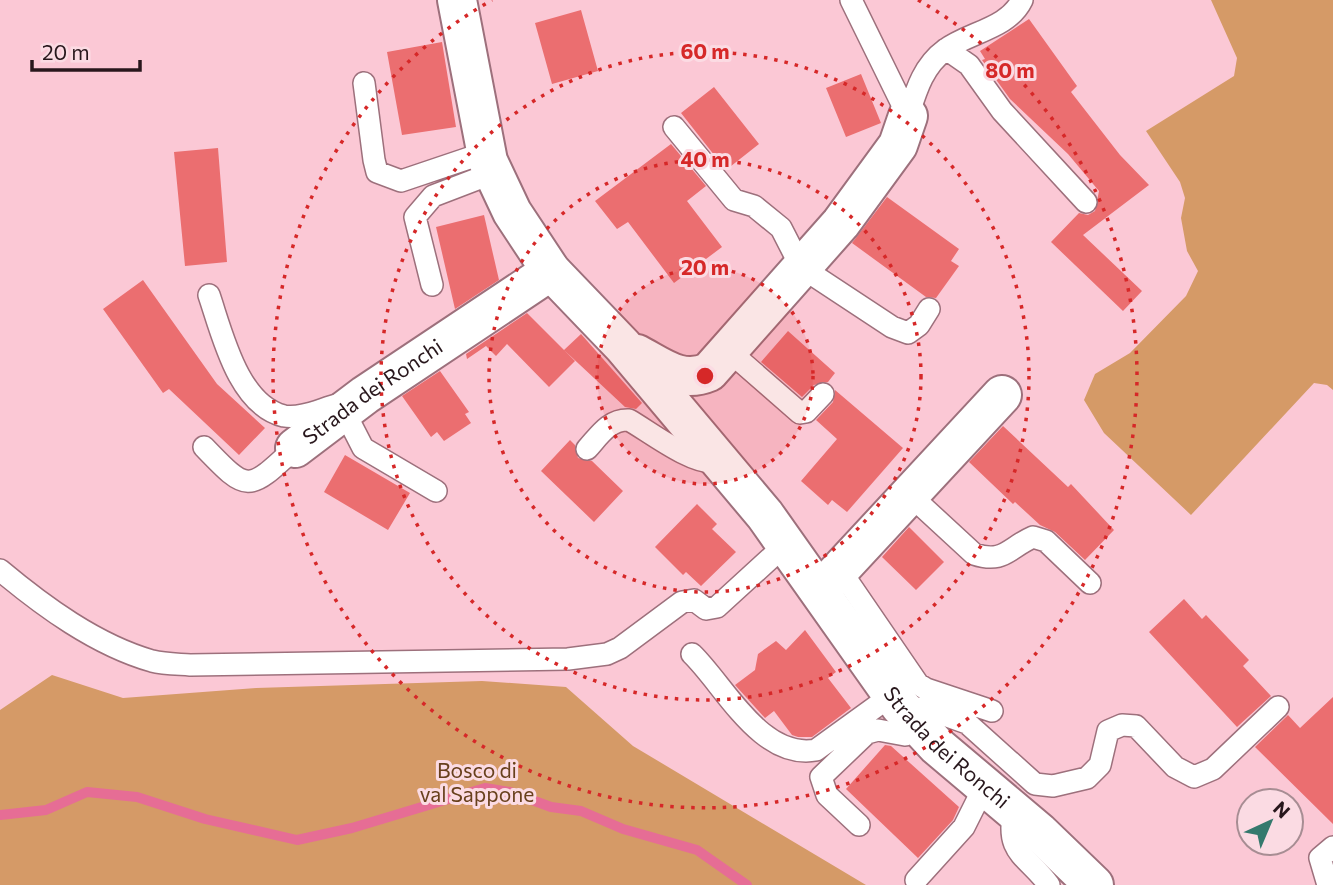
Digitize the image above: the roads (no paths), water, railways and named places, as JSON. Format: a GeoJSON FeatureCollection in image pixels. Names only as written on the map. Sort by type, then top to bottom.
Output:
{"type":"FeatureCollection","features":[{"type":"Feature","properties":{"kind":"street","name":"Strada dei Ronchi"},"geometry":{"type":"LineString","coordinates":[[457,0],[490,162],[512,212],[551,271],[623,346],[786,544],[830,580],[903,708],[937,746],[1014,810],[1094,885]]}},
{"type":"Feature","properties":{"kind":"street","name":"Strada dei Ronchi"},"geometry":{"type":"LineString","coordinates":[[623,346],[680,377],[695,378],[709,372],[864,193],[898,145],[908,116]]}},
{"type":"Feature","properties":{"kind":"street","name":"Strada dei Ronchi"},"geometry":{"type":"LineString","coordinates":[[295,448],[355,403],[551,271]]}},
{"type":"Feature","properties":{"kind":"street"},"geometry":{"type":"LineString","coordinates":[[830,580],[1002,395]]}},
{"type":"Feature","properties":{"kind":"lane"},"geometry":{"type":"LineString","coordinates":[[851,0],[908,116]]}},
{"type":"Feature","properties":{"kind":"lane"},"geometry":{"type":"LineString","coordinates":[[908,116],[920,81],[946,48],[984,32],[1017,11],[1022,0]]}},
{"type":"Feature","properties":{"kind":"lane"},"geometry":{"type":"LineString","coordinates":[[946,48],[970,65],[1002,111],[1086,202]]}},
{"type":"Feature","properties":{"kind":"lane"},"geometry":{"type":"LineString","coordinates":[[363,83],[377,172],[401,181],[490,162]]}},
{"type":"Feature","properties":{"kind":"lane"},"geometry":{"type":"LineString","coordinates":[[674,127],[734,200],[754,206],[781,228],[802,267],[892,327],[908,332],[919,325],[929,309]]}},
{"type":"Feature","properties":{"kind":"lane"},"geometry":{"type":"LineString","coordinates":[[432,285],[415,217],[433,196],[490,162]]}},
{"type":"Feature","properties":{"kind":"lane"},"geometry":{"type":"LineString","coordinates":[[209,295],[235,370],[268,408],[284,416],[301,416],[355,403],[363,448],[436,491]]}},
{"type":"Feature","properties":{"kind":"lane"},"geometry":{"type":"LineString","coordinates":[[729,351],[800,413],[806,412],[823,394]]}},
{"type":"Feature","properties":{"kind":"lane"},"geometry":{"type":"LineString","coordinates":[[587,449],[611,424],[618,420],[629,420],[690,456],[706,463],[720,461]]}},
{"type":"Feature","properties":{"kind":"lane","name":"Strada dei Ronchi"},"geometry":{"type":"LineString","coordinates":[[204,447],[234,479],[248,482],[264,477],[295,448]]}},
{"type":"Feature","properties":{"kind":"lane"},"geometry":{"type":"LineString","coordinates":[[910,495],[974,554],[987,558],[1007,555],[1033,537],[1046,541],[1090,583]]}},
{"type":"Feature","properties":{"kind":"lane"},"geometry":{"type":"LineString","coordinates":[[0,570],[30,595],[80,627],[153,661],[190,665],[568,659],[599,655],[620,648],[682,602],[694,600],[706,609],[717,607],[786,544]]}},
{"type":"Feature","properties":{"kind":"lane"},"geometry":{"type":"LineString","coordinates":[[830,580],[918,684],[992,711]]}},
{"type":"Feature","properties":{"kind":"lane"},"geometry":{"type":"LineString","coordinates":[[692,654],[713,675],[752,726],[787,748],[804,752],[816,750],[903,708],[928,709],[967,723],[1035,784],[1053,786],[1087,778],[1100,765],[1108,731],[1122,725],[1136,726],[1175,767],[1194,777],[1213,769],[1278,707]]}},
{"type":"Feature","properties":{"kind":"lane"},"geometry":{"type":"LineString","coordinates":[[859,825],[827,795],[821,777],[867,733],[878,730],[905,734],[903,708]]}},
{"type":"Feature","properties":{"kind":"lane"},"geometry":{"type":"LineString","coordinates":[[916,880],[964,827],[985,785]]}},
{"type":"Feature","properties":{"kind":"lane"},"geometry":{"type":"LineString","coordinates":[[1014,810],[1010,833],[1019,855],[1049,885]]}},
{"type":"Feature","properties":{"kind":"lane"},"geometry":{"type":"LineString","coordinates":[[1328,885],[1320,858],[1333,847]]}},
{"type":"Feature","properties":{"kind":"waterway"},"geometry":{"type":"LineString","coordinates":[[0,815],[46,810],[87,792],[137,797],[205,819],[297,840],[352,828],[485,788],[510,792],[551,807],[581,811],[623,829],[697,850],[747,885]]}},
{"type":"Feature","properties":{"kind":"park label","name":"Bosco di val Sappone"},"geometry":{"type":"Point","coordinates":[477,783]}}]}
